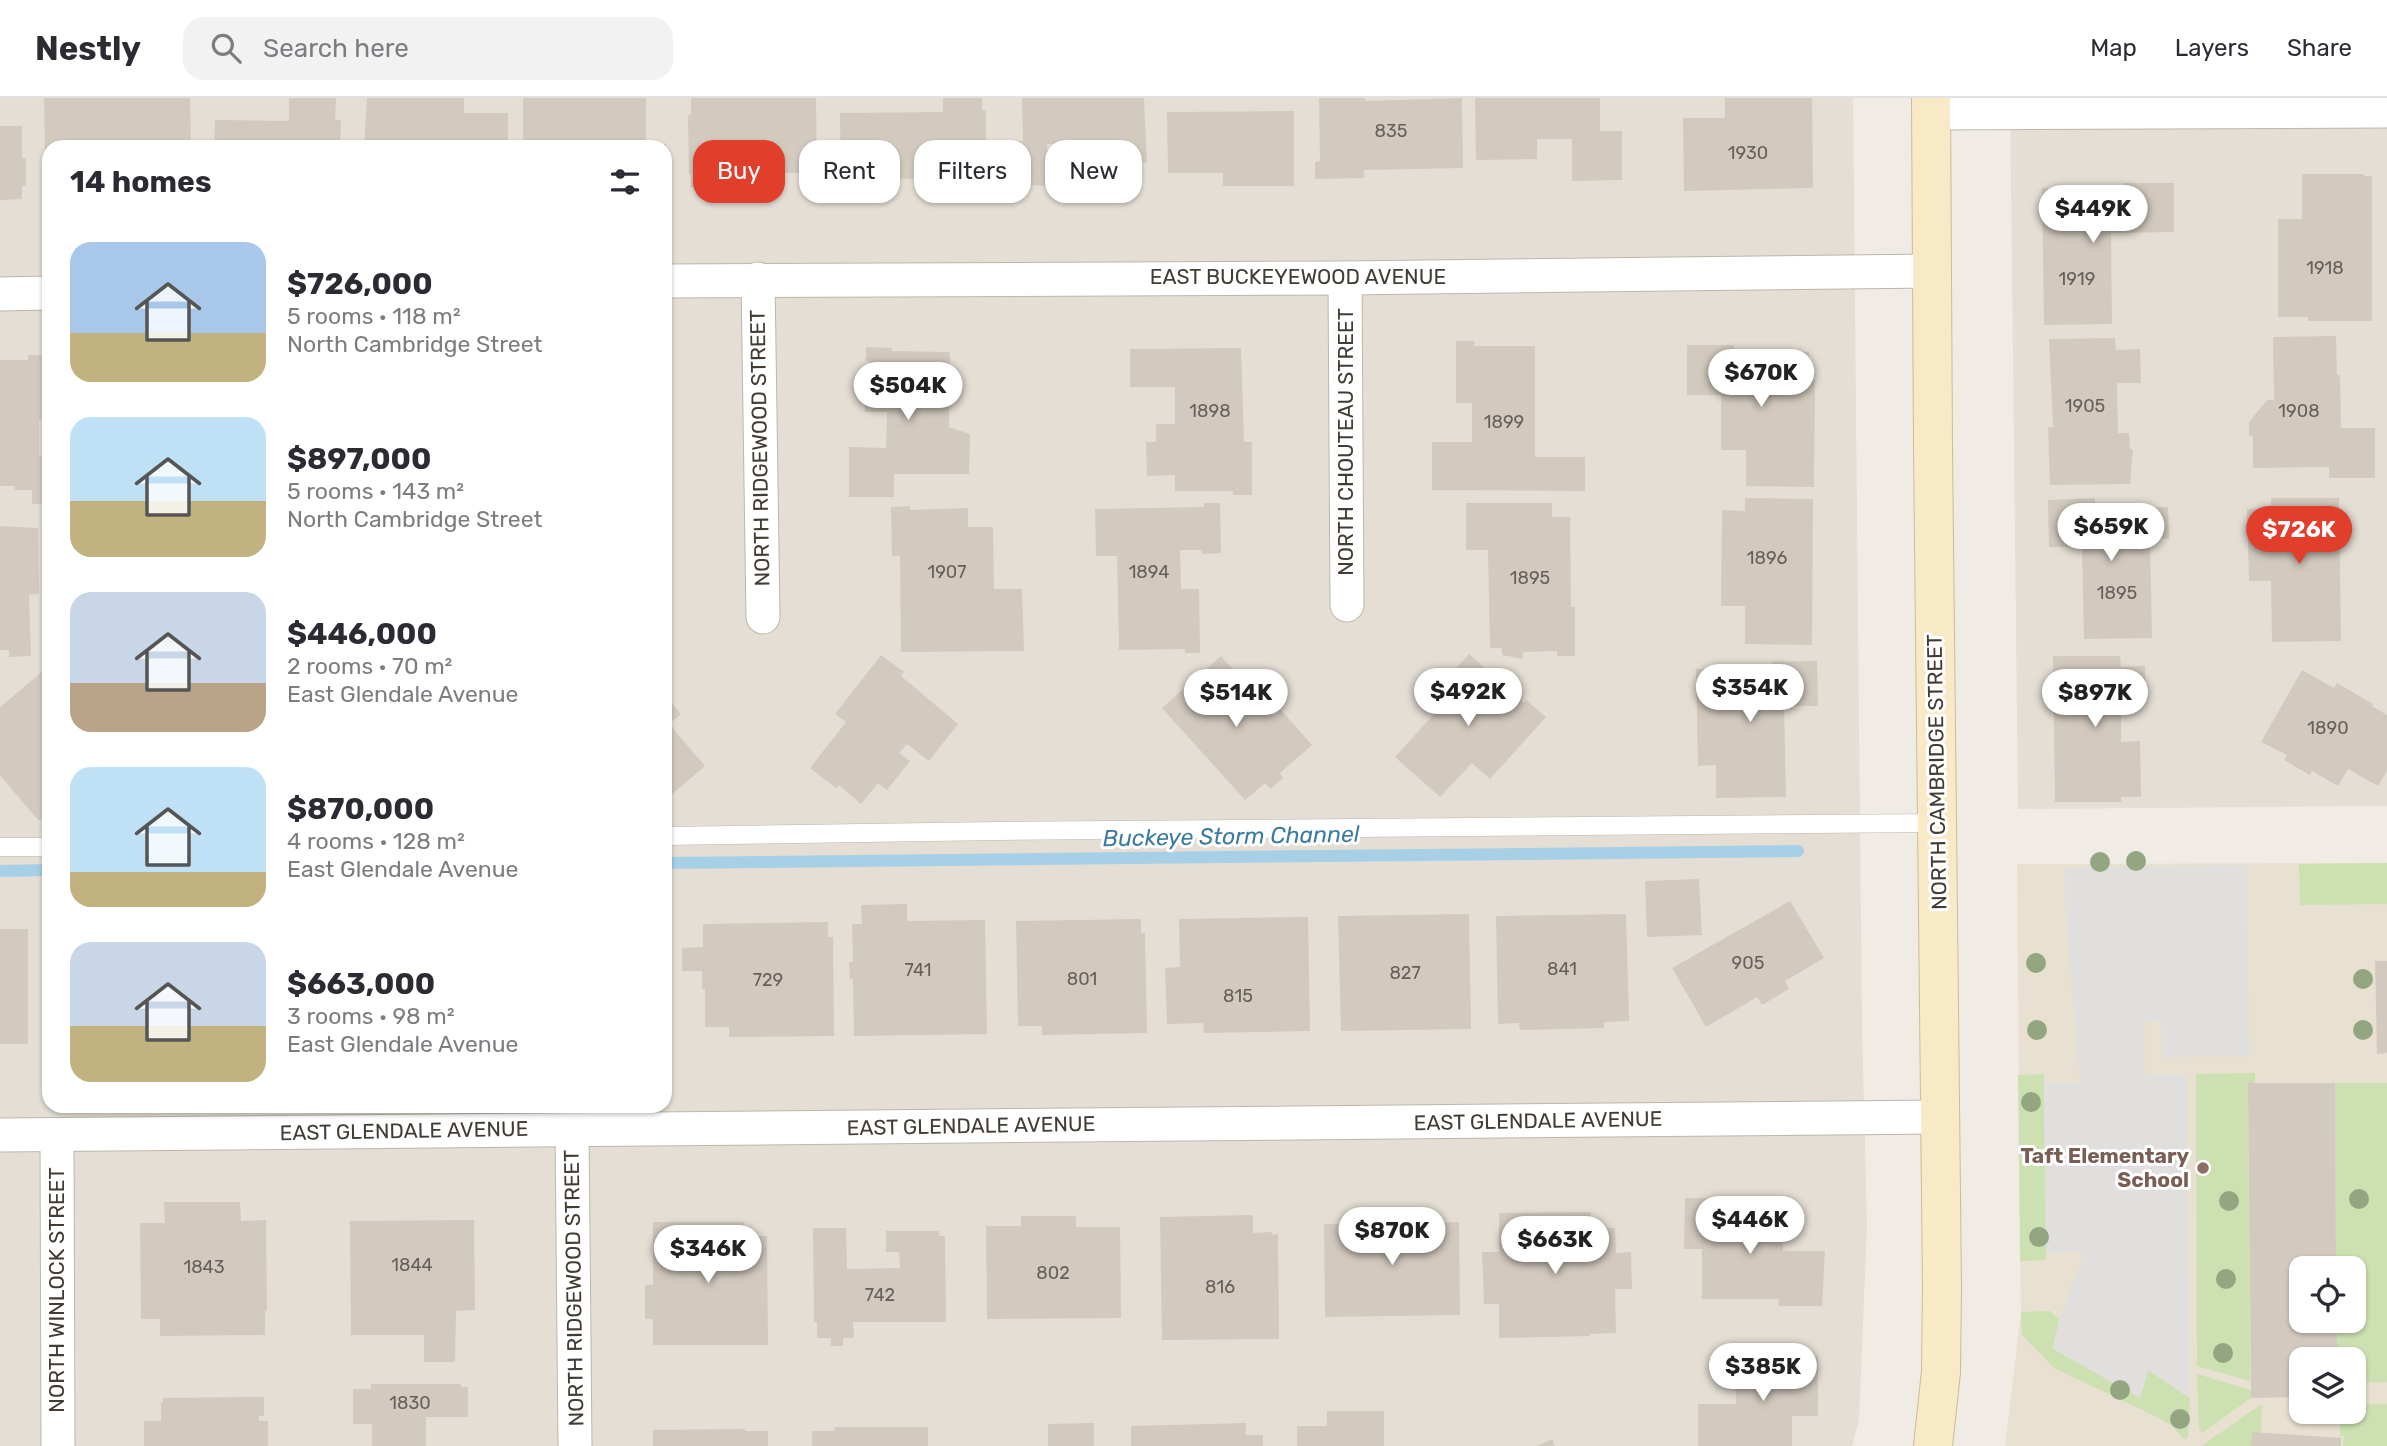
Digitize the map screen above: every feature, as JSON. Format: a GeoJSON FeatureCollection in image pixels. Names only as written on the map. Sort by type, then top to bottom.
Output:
{"type":"FeatureCollection","features":[{"type":"Feature","properties":{"kind":"street"},"geometry":{"type":"LineString","coordinates":[[1931,106],[2387,111]]}},
{"type":"Feature","properties":{"kind":"street","name":"NORTH CAMBRIDGE STREET"},"geometry":{"type":"LineString","coordinates":[[1931,106],[1941,1117],[1941,1345],[1933,1446]]}},
{"type":"Feature","properties":{"kind":"street","name":"EAST BUCKEYEWOOD AVENUE"},"geometry":{"type":"LineString","coordinates":[[672,281],[1345,278],[1931,271]]}},
{"type":"Feature","properties":{"kind":"street","name":"NORTH CHOUTEAU STREET"},"geometry":{"type":"LineString","coordinates":[[1345,278],[1347,605]]}},
{"type":"Feature","properties":{"kind":"street","name":"NORTH RIDGEWOOD STREET"},"geometry":{"type":"LineString","coordinates":[[758,279],[763,617]]}},
{"type":"Feature","properties":{"kind":"street"},"geometry":{"type":"LineString","coordinates":[[0,294],[42,293]]}},
{"type":"Feature","properties":{"kind":"street","name":"EAST GLENDALE AVENUE"},"geometry":{"type":"LineString","coordinates":[[0,1135],[1941,1117]]}},
{"type":"Feature","properties":{"kind":"street","name":"NORTH RIDGEWOOD STREET"},"geometry":{"type":"LineString","coordinates":[[572,1130],[575,1446]]}},
{"type":"Feature","properties":{"kind":"street","name":"NORTH WINLOCK STREET"},"geometry":{"type":"LineString","coordinates":[[57,1135],[58,1446]]}},
{"type":"Feature","properties":{"kind":"lane"},"geometry":{"type":"LineString","coordinates":[[672,836],[1012,830],[1938,822]]}},
{"type":"Feature","properties":{"kind":"lane"},"geometry":{"type":"LineString","coordinates":[[0,847],[42,847]]}},
{"type":"Feature","properties":{"kind":"shaded area"},"geometry":{"type":"Polygon","coordinates":[[[0,98],[1853,98],[1862,1028],[1867,1226],[1859,1420],[1852,1446],[0,1446],[0,98]]]}},
{"type":"Feature","properties":{"kind":"shaded area"},"geometry":{"type":"Polygon","coordinates":[[[2010,98],[2387,98],[2387,806],[2018,809],[2010,98]]]}},
{"type":"Feature","properties":{"kind":"shaded area","name":"Taft Elementary School"},"geometry":{"type":"Polygon","coordinates":[[[2387,863],[2387,1446],[2005,1446],[2021,1312],[2017,864],[2387,863]]]}},
{"type":"Feature","properties":{"kind":"shaded area"},"geometry":{"type":"Polygon","coordinates":[[[2246,865],[2249,1056],[2162,1057],[2161,1021],[2144,1022],[2145,1074],[2186,1075],[2190,1398],[2148,1370],[2140,1398],[2053,1349],[2059,1319],[2082,1261],[2081,1252],[2046,1253],[2044,1083],[2080,1083],[2065,902],[2065,868],[2246,865]]]}},
{"type":"Feature","properties":{"kind":"green space"},"geometry":{"type":"Polygon","coordinates":[[[2387,863],[2387,904],[2300,905],[2299,864],[2387,863]]]}},
{"type":"Feature","properties":{"kind":"green space"},"geometry":{"type":"Polygon","coordinates":[[[2255,1073],[2255,1083],[2248,1084],[2250,1381],[2197,1366],[2196,1074],[2255,1073]]]}},
{"type":"Feature","properties":{"kind":"green space"},"geometry":{"type":"Polygon","coordinates":[[[2044,1074],[2046,1260],[2020,1261],[2018,1075],[2044,1074]]]}},
{"type":"Feature","properties":{"kind":"green space"},"geometry":{"type":"Polygon","coordinates":[[[2335,1083],[2387,1083],[2387,1382],[2366,1383],[2366,1347],[2337,1347],[2337,1333],[2366,1333],[2366,1256],[2336,1256],[2335,1083]]]}},
{"type":"Feature","properties":{"kind":"green space"},"geometry":{"type":"Polygon","coordinates":[[[2050,1311],[2059,1319],[2054,1349],[2140,1397],[2148,1370],[2190,1398],[2188,1437],[2185,1440],[2171,1425],[2157,1417],[2054,1368],[2022,1335],[2021,1312],[2050,1311]]]}},
{"type":"Feature","properties":{"kind":"green space"},"geometry":{"type":"Polygon","coordinates":[[[2197,1374],[2251,1390],[2251,1398],[2202,1433],[2199,1429],[2197,1374]]]}},
{"type":"Feature","properties":{"kind":"green space"},"geometry":{"type":"Polygon","coordinates":[[[2262,1404],[2261,1433],[2251,1446],[2201,1446],[2262,1404]]]}},
{"type":"Feature","properties":{"kind":"green space"},"geometry":{"type":"Polygon","coordinates":[[[2366,1404],[2387,1404],[2387,1446],[2343,1446],[2344,1436],[2340,1436],[2340,1424],[2366,1424],[2366,1404]]]}},
{"type":"Feature","properties":{"kind":"building"},"geometry":{"type":"Polygon","coordinates":[[[44,98],[190,98],[191,140],[45,140],[44,98]]]}},
{"type":"Feature","properties":{"kind":"building"},"geometry":{"type":"Polygon","coordinates":[[[289,98],[336,98],[335,120],[341,120],[340,140],[214,140],[215,120],[289,121],[289,98]]]}},
{"type":"Feature","properties":{"kind":"building"},"geometry":{"type":"Polygon","coordinates":[[[367,98],[464,98],[464,113],[508,113],[508,140],[364,140],[367,98]]]}},
{"type":"Feature","properties":{"kind":"building"},"geometry":{"type":"Polygon","coordinates":[[[523,98],[646,98],[646,140],[523,140],[523,98]]]}},
{"type":"Feature","properties":{"kind":"building"},"geometry":{"type":"Polygon","coordinates":[[[691,98],[816,98],[817,140],[799,140],[799,173],[785,173],[785,140],[693,140],[691,187],[688,115],[691,115],[691,98]]]}},
{"type":"Feature","properties":{"kind":"building"},"geometry":{"type":"Polygon","coordinates":[[[943,98],[982,98],[982,110],[986,111],[986,140],[914,140],[914,178],[900,179],[900,140],[840,140],[840,113],[943,112],[943,98]]]}},
{"type":"Feature","properties":{"kind":"building"},"geometry":{"type":"Polygon","coordinates":[[[1022,98],[1144,98],[1147,162],[1142,162],[1142,140],[1045,140],[1045,186],[1031,185],[1031,140],[1023,140],[1022,98]]]}},
{"type":"Feature","properties":{"kind":"building"},"geometry":{"type":"Polygon","coordinates":[[[1319,98],[1365,98],[1365,101],[1462,98],[1463,168],[1364,170],[1364,178],[1315,179],[1315,162],[1320,161],[1319,98]]]}},
{"type":"Feature","properties":{"kind":"building"},"geometry":{"type":"Polygon","coordinates":[[[1475,98],[1600,98],[1600,131],[1622,131],[1622,180],[1572,181],[1572,139],[1537,139],[1537,159],[1476,160],[1475,98]]]}},
{"type":"Feature","properties":{"kind":"building"},"geometry":{"type":"Polygon","coordinates":[[[1725,98],[1812,98],[1813,188],[1684,191],[1683,118],[1725,118],[1725,98]]]}},
{"type":"Feature","properties":{"kind":"building"},"geometry":{"type":"Polygon","coordinates":[[[1294,111],[1294,186],[1223,186],[1223,173],[1168,173],[1167,112],[1294,111]]]}},
{"type":"Feature","properties":{"kind":"building"},"geometry":{"type":"Polygon","coordinates":[[[0,126],[22,126],[22,158],[26,158],[26,186],[22,186],[22,199],[0,200],[0,126]]]}},
{"type":"Feature","properties":{"kind":"building"},"geometry":{"type":"Polygon","coordinates":[[[2302,174],[2372,176],[2372,321],[2308,321],[2308,317],[2278,317],[2278,219],[2302,219],[2302,174]]]}},
{"type":"Feature","properties":{"kind":"building"},"geometry":{"type":"Polygon","coordinates":[[[2123,183],[2174,183],[2174,232],[2111,233],[2112,324],[2044,325],[2042,188],[2123,191],[2123,183]]]}},
{"type":"Feature","properties":{"kind":"building"},"geometry":{"type":"Polygon","coordinates":[[[2336,336],[2341,428],[2375,428],[2375,478],[2329,478],[2329,467],[2253,468],[2253,436],[2249,436],[2249,422],[2267,400],[2274,400],[2273,337],[2336,336]]]}},
{"type":"Feature","properties":{"kind":"building"},"geometry":{"type":"Polygon","coordinates":[[[2115,338],[2116,350],[2140,349],[2141,383],[2117,383],[2118,433],[2129,433],[2130,449],[2133,449],[2130,484],[2050,485],[2048,427],[2053,427],[2049,339],[2115,338]]]}},
{"type":"Feature","properties":{"kind":"building"},"geometry":{"type":"Polygon","coordinates":[[[1456,341],[1474,341],[1474,346],[1535,346],[1535,457],[1585,457],[1585,491],[1432,490],[1432,442],[1472,442],[1472,403],[1456,403],[1456,341]]]}},
{"type":"Feature","properties":{"kind":"building"},"geometry":{"type":"Polygon","coordinates":[[[1687,345],[1734,345],[1734,351],[1809,352],[1809,380],[1815,380],[1814,487],[1746,486],[1746,450],[1721,450],[1721,395],[1687,395],[1687,345]]]}},
{"type":"Feature","properties":{"kind":"building"},"geometry":{"type":"Polygon","coordinates":[[[866,347],[892,348],[892,351],[950,352],[949,427],[970,434],[969,474],[894,474],[894,497],[849,497],[849,447],[886,448],[887,412],[865,412],[865,399],[869,399],[869,361],[866,361],[866,347]]]}},
{"type":"Feature","properties":{"kind":"building"},"geometry":{"type":"Polygon","coordinates":[[[1241,348],[1244,442],[1252,442],[1252,495],[1233,495],[1233,491],[1175,491],[1175,475],[1147,476],[1146,442],[1156,442],[1156,424],[1175,424],[1175,387],[1130,387],[1130,349],[1241,348]]]}},
{"type":"Feature","properties":{"kind":"building"},"geometry":{"type":"Polygon","coordinates":[[[28,355],[42,355],[39,456],[42,456],[42,504],[32,504],[32,490],[15,490],[15,486],[0,486],[0,360],[28,360],[28,355]]]}},
{"type":"Feature","properties":{"kind":"building"},"geometry":{"type":"Polygon","coordinates":[[[1745,498],[1813,499],[1812,645],[1745,644],[1745,606],[1721,606],[1722,510],[1745,511],[1745,498]]]}},
{"type":"Feature","properties":{"kind":"building"},"geometry":{"type":"Polygon","coordinates":[[[2095,498],[2095,508],[2168,507],[2169,539],[2150,539],[2152,638],[2084,639],[2082,547],[2049,547],[2048,500],[2095,498]]]}},
{"type":"Feature","properties":{"kind":"building"},"geometry":{"type":"Polygon","coordinates":[[[2271,498],[2339,498],[2341,641],[2272,642],[2271,581],[2249,581],[2247,509],[2271,508],[2271,498]]]}},
{"type":"Feature","properties":{"kind":"building"},"geometry":{"type":"Polygon","coordinates":[[[1204,503],[1220,503],[1221,553],[1202,554],[1201,550],[1180,550],[1181,589],[1199,589],[1200,653],[1185,653],[1185,649],[1119,650],[1117,556],[1096,556],[1095,509],[1204,507],[1204,503]]]}},
{"type":"Feature","properties":{"kind":"building"},"geometry":{"type":"Polygon","coordinates":[[[1466,503],[1552,503],[1552,517],[1570,517],[1571,607],[1575,607],[1575,656],[1557,656],[1557,651],[1523,652],[1523,659],[1502,655],[1502,648],[1490,648],[1488,550],[1466,550],[1466,503]]]}},
{"type":"Feature","properties":{"kind":"building"},"geometry":{"type":"Polygon","coordinates":[[[910,506],[910,510],[968,508],[968,527],[993,527],[994,589],[1022,589],[1024,651],[901,652],[900,556],[892,556],[891,507],[910,506]]]}},
{"type":"Feature","properties":{"kind":"building"},"geometry":{"type":"Polygon","coordinates":[[[0,526],[38,528],[39,594],[29,595],[31,656],[9,657],[9,650],[0,650],[0,526]]]}},
{"type":"Feature","properties":{"kind":"building"},"geometry":{"type":"Polygon","coordinates":[[[1469,654],[1524,703],[1526,700],[1546,717],[1490,779],[1472,763],[1440,797],[1395,757],[1434,714],[1423,703],[1469,654]]]}},
{"type":"Feature","properties":{"kind":"building"},"geometry":{"type":"Polygon","coordinates":[[[881,655],[904,672],[901,676],[958,724],[929,761],[907,744],[899,753],[910,761],[887,790],[878,783],[861,804],[839,785],[836,788],[810,768],[846,722],[835,714],[881,655]]]}},
{"type":"Feature","properties":{"kind":"building"},"geometry":{"type":"Polygon","coordinates":[[[1221,656],[1274,716],[1281,710],[1312,745],[1280,773],[1283,778],[1271,789],[1265,783],[1245,800],[1162,708],[1221,656]]]}},
{"type":"Feature","properties":{"kind":"building"},"geometry":{"type":"Polygon","coordinates":[[[2053,656],[2120,656],[2121,667],[2145,666],[2146,698],[2121,699],[2121,742],[2140,741],[2141,797],[2121,797],[2121,802],[2055,802],[2053,656]]]}},
{"type":"Feature","properties":{"kind":"building"},"geometry":{"type":"Polygon","coordinates":[[[1817,661],[1818,706],[1784,706],[1786,797],[1716,798],[1716,765],[1698,766],[1696,669],[1772,668],[1772,662],[1817,661]]]}},
{"type":"Feature","properties":{"kind":"building"},"geometry":{"type":"Polygon","coordinates":[[[2302,670],[2334,688],[2337,683],[2387,715],[2387,771],[2378,786],[2348,769],[2338,786],[2312,771],[2310,775],[2284,760],[2287,755],[2261,742],[2302,670]]]}},
{"type":"Feature","properties":{"kind":"building"},"geometry":{"type":"Polygon","coordinates":[[[42,672],[42,820],[38,820],[0,775],[0,707],[42,672]]]}},
{"type":"Feature","properties":{"kind":"building"},"geometry":{"type":"Polygon","coordinates":[[[672,704],[681,714],[672,722],[672,704]]]}},
{"type":"Feature","properties":{"kind":"building"},"geometry":{"type":"Polygon","coordinates":[[[672,728],[705,766],[672,794],[672,728]]]}},
{"type":"Feature","properties":{"kind":"building"},"geometry":{"type":"Polygon","coordinates":[[[1699,879],[1702,935],[1647,937],[1645,881],[1699,879]]]}},
{"type":"Feature","properties":{"kind":"building"},"geometry":{"type":"Polygon","coordinates":[[[1790,901],[1824,958],[1785,981],[1789,989],[1762,1005],[1757,997],[1706,1027],[1672,968],[1790,901]]]}},
{"type":"Feature","properties":{"kind":"building"},"geometry":{"type":"Polygon","coordinates":[[[907,904],[907,921],[985,920],[987,1034],[854,1036],[853,979],[850,979],[849,962],[853,962],[852,924],[862,924],[861,905],[907,904]]]}},
{"type":"Feature","properties":{"kind":"building"},"geometry":{"type":"Polygon","coordinates":[[[1469,914],[1471,1029],[1341,1031],[1338,916],[1469,914]]]}},
{"type":"Feature","properties":{"kind":"building"},"geometry":{"type":"Polygon","coordinates":[[[1626,914],[1629,1021],[1604,1022],[1604,1028],[1520,1030],[1519,1023],[1498,1024],[1496,916],[1626,914]]]}},
{"type":"Feature","properties":{"kind":"building"},"geometry":{"type":"Polygon","coordinates":[[[1308,917],[1310,1031],[1204,1033],[1203,1023],[1167,1024],[1165,968],[1180,967],[1179,919],[1308,917]]]}},
{"type":"Feature","properties":{"kind":"building"},"geometry":{"type":"Polygon","coordinates":[[[1141,919],[1141,933],[1145,933],[1147,1033],[1042,1035],[1042,1026],[1018,1026],[1016,921],[1141,919]]]}},
{"type":"Feature","properties":{"kind":"building"},"geometry":{"type":"Polygon","coordinates":[[[828,922],[828,937],[833,937],[834,1036],[729,1037],[729,1027],[705,1027],[702,971],[682,971],[682,948],[703,947],[703,924],[828,922]]]}},
{"type":"Feature","properties":{"kind":"building"},"geometry":{"type":"Polygon","coordinates":[[[0,929],[28,929],[28,1044],[0,1044],[0,929]]]}},
{"type":"Feature","properties":{"kind":"building"},"geometry":{"type":"Polygon","coordinates":[[[2375,961],[2387,961],[2387,1053],[2377,1054],[2375,961]]]}},
{"type":"Feature","properties":{"kind":"building"},"geometry":{"type":"Polygon","coordinates":[[[2248,1083],[2335,1083],[2336,1256],[2289,1256],[2289,1333],[2337,1333],[2337,1347],[2289,1347],[2289,1397],[2251,1398],[2248,1083]]]}},
{"type":"Feature","properties":{"kind":"building"},"geometry":{"type":"Polygon","coordinates":[[[1685,1198],[1746,1199],[1746,1221],[1783,1221],[1783,1251],[1825,1251],[1822,1306],[1778,1306],[1779,1299],[1702,1299],[1702,1249],[1684,1249],[1685,1198]]]}},
{"type":"Feature","properties":{"kind":"building"},"geometry":{"type":"Polygon","coordinates":[[[164,1202],[240,1202],[241,1221],[266,1220],[265,1335],[160,1336],[160,1319],[141,1319],[140,1223],[165,1223],[164,1202]]]}},
{"type":"Feature","properties":{"kind":"building"},"geometry":{"type":"Polygon","coordinates":[[[1591,1212],[1591,1229],[1615,1228],[1616,1253],[1631,1252],[1632,1289],[1615,1289],[1616,1333],[1499,1338],[1499,1304],[1484,1304],[1482,1252],[1499,1252],[1499,1213],[1591,1212]]]}},
{"type":"Feature","properties":{"kind":"building"},"geometry":{"type":"Polygon","coordinates":[[[1358,1213],[1421,1213],[1421,1223],[1459,1222],[1460,1315],[1325,1317],[1324,1224],[1358,1224],[1358,1213]]]}},
{"type":"Feature","properties":{"kind":"building"},"geometry":{"type":"Polygon","coordinates":[[[1253,1215],[1253,1233],[1278,1234],[1279,1339],[1162,1340],[1160,1217],[1253,1215]]]}},
{"type":"Feature","properties":{"kind":"building"},"geometry":{"type":"Polygon","coordinates":[[[1021,1216],[1076,1216],[1076,1227],[1120,1227],[1121,1318],[987,1319],[986,1226],[1021,1226],[1021,1216]]]}},
{"type":"Feature","properties":{"kind":"building"},"geometry":{"type":"Polygon","coordinates":[[[474,1220],[475,1310],[456,1311],[455,1362],[424,1362],[424,1335],[351,1335],[350,1221],[474,1220]]]}},
{"type":"Feature","properties":{"kind":"building"},"geometry":{"type":"Polygon","coordinates":[[[653,1222],[744,1222],[744,1236],[767,1236],[768,1345],[653,1345],[653,1319],[645,1319],[645,1285],[653,1285],[653,1222]]]}},
{"type":"Feature","properties":{"kind":"building"},"geometry":{"type":"Polygon","coordinates":[[[813,1228],[846,1228],[847,1269],[900,1268],[899,1252],[886,1252],[886,1231],[939,1231],[939,1236],[945,1236],[946,1322],[853,1322],[854,1338],[843,1338],[843,1346],[831,1346],[831,1338],[817,1338],[817,1322],[814,1322],[813,1228]]]}},
{"type":"Feature","properties":{"kind":"building"},"geometry":{"type":"Polygon","coordinates":[[[1735,1356],[1818,1356],[1818,1416],[1792,1416],[1792,1446],[1698,1446],[1698,1404],[1736,1404],[1735,1356]]]}},
{"type":"Feature","properties":{"kind":"building"},"geometry":{"type":"Polygon","coordinates":[[[371,1384],[461,1384],[461,1387],[468,1387],[468,1417],[426,1417],[426,1446],[372,1446],[372,1424],[353,1424],[353,1389],[371,1389],[371,1384]]]}},
{"type":"Feature","properties":{"kind":"building"},"geometry":{"type":"Polygon","coordinates":[[[264,1397],[264,1416],[259,1416],[259,1421],[268,1421],[268,1446],[144,1446],[144,1421],[161,1421],[163,1398],[264,1397]]]}},
{"type":"Feature","properties":{"kind":"building"},"geometry":{"type":"Polygon","coordinates":[[[1327,1411],[1384,1411],[1384,1446],[1297,1446],[1297,1426],[1327,1426],[1327,1411]]]}},
{"type":"Feature","properties":{"kind":"building"},"geometry":{"type":"Polygon","coordinates":[[[1094,1423],[1094,1446],[1048,1446],[1048,1424],[1094,1423]]]}},
{"type":"Feature","properties":{"kind":"building"},"geometry":{"type":"Polygon","coordinates":[[[1246,1423],[1246,1435],[1263,1435],[1263,1446],[1131,1446],[1131,1426],[1246,1423]]]}},
{"type":"Feature","properties":{"kind":"building"},"geometry":{"type":"Polygon","coordinates":[[[835,1427],[928,1427],[928,1446],[812,1446],[812,1431],[835,1431],[835,1427]]]}},
{"type":"Feature","properties":{"kind":"building"},"geometry":{"type":"Polygon","coordinates":[[[653,1430],[768,1431],[768,1446],[653,1446],[653,1430]]]}},
{"type":"Feature","properties":{"kind":"building"},"geometry":{"type":"Polygon","coordinates":[[[2252,1432],[2341,1438],[2341,1446],[2251,1446],[2252,1432]]]}},
{"type":"Feature","properties":{"kind":"building"},"geometry":{"type":"Polygon","coordinates":[[[1552,1439],[1555,1446],[1537,1446],[1552,1439]]]}},
{"type":"Feature","properties":{"kind":"waterway","name":"Buckeye Storm Channel"},"geometry":{"type":"LineString","coordinates":[[672,863],[1798,851]]}},
{"type":"Feature","properties":{"kind":"waterway","name":"Buckeye Storm Channel"},"geometry":{"type":"LineString","coordinates":[[0,871],[42,870]]}},
{"type":"Feature","properties":{"kind":"place","name":"Taft Elementary School"},"geometry":{"type":"Point","coordinates":[2203,1168]}}]}
